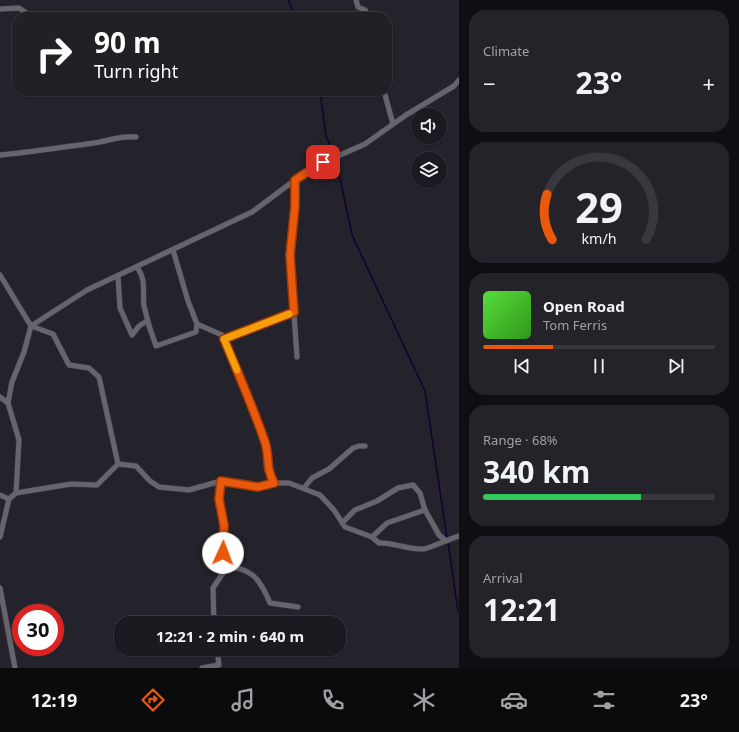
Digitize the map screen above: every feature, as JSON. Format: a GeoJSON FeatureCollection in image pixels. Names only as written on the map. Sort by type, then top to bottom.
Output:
{"type":"FeatureCollection","features":[{"type":"Feature","properties":{"kind":"street"},"geometry":{"type":"LineString","coordinates":[[356,0],[358,7],[366,12]]}},
{"type":"Feature","properties":{"kind":"street"},"geometry":{"type":"LineString","coordinates":[[0,9],[19,8],[25,12]]}},
{"type":"Feature","properties":{"kind":"street"},"geometry":{"type":"LineString","coordinates":[[16,493],[19,440],[8,403],[12,382],[24,352],[31,326],[87,290],[252,212],[311,168],[365,144],[393,124],[454,86],[459,80]]}},
{"type":"Feature","properties":{"kind":"street"},"geometry":{"type":"LineString","coordinates":[[385,96],[393,124]]}},
{"type":"Feature","properties":{"kind":"street"},"geometry":{"type":"LineString","coordinates":[[0,155],[94,143],[117,139],[123,136],[136,137]]}},
{"type":"Feature","properties":{"kind":"street"},"geometry":{"type":"LineString","coordinates":[[295,180],[295,206],[290,255],[297,357]]}},
{"type":"Feature","properties":{"kind":"street"},"geometry":{"type":"LineString","coordinates":[[137,267],[144,276],[144,304],[147,321],[156,346],[196,332],[197,324],[188,301],[173,250]]}},
{"type":"Feature","properties":{"kind":"street"},"geometry":{"type":"LineString","coordinates":[[0,275],[31,326],[53,334],[69,365],[89,368],[99,378],[118,464]]}},
{"type":"Feature","properties":{"kind":"street"},"geometry":{"type":"LineString","coordinates":[[118,276],[120,308],[132,335],[139,326],[147,321]]}},
{"type":"Feature","properties":{"kind":"street"},"geometry":{"type":"LineString","coordinates":[[224,339],[294,312]]}},
{"type":"Feature","properties":{"kind":"street"},"geometry":{"type":"LineString","coordinates":[[197,324],[222,335],[224,339],[257,419],[266,445],[267,471],[274,483]]}},
{"type":"Feature","properties":{"kind":"street"},"geometry":{"type":"LineString","coordinates":[[0,397],[8,403]]}},
{"type":"Feature","properties":{"kind":"street"},"geometry":{"type":"LineString","coordinates":[[304,488],[312,478],[330,469],[353,448],[365,446]]}},
{"type":"Feature","properties":{"kind":"street"},"geometry":{"type":"LineString","coordinates":[[0,537],[9,499],[16,493],[71,484],[97,484],[118,464],[136,466],[150,481],[159,487],[189,490],[221,481],[258,487],[274,483],[290,483],[320,495],[334,510],[345,527],[372,536],[379,543],[388,542],[396,546],[426,549],[444,540],[459,536]]}},
{"type":"Feature","properties":{"kind":"street"},"geometry":{"type":"LineString","coordinates":[[214,616],[213,588],[223,573],[224,525],[219,499],[221,481]]}},
{"type":"Feature","properties":{"kind":"street"},"geometry":{"type":"LineString","coordinates":[[342,523],[355,510],[377,501],[398,488],[413,485],[420,493],[426,510],[439,535],[444,540]]}},
{"type":"Feature","properties":{"kind":"street"},"geometry":{"type":"LineString","coordinates":[[0,494],[9,499]]}},
{"type":"Feature","properties":{"kind":"street"},"geometry":{"type":"LineString","coordinates":[[372,536],[387,523],[426,510]]}},
{"type":"Feature","properties":{"kind":"street"},"geometry":{"type":"LineString","coordinates":[[222,567],[234,566],[248,572],[262,583],[270,603],[298,607]]}},
{"type":"Feature","properties":{"kind":"street"},"geometry":{"type":"LineString","coordinates":[[0,588],[15,668]]}},
{"type":"Feature","properties":{"kind":"street"},"geometry":{"type":"LineString","coordinates":[[202,668],[219,665],[218,656]]}},
{"type":"Feature","properties":{"kind":"waterway"},"geometry":{"type":"LineString","coordinates":[[288,0],[294,12]]}},
{"type":"Feature","properties":{"kind":"waterway"},"geometry":{"type":"LineString","coordinates":[[321,96],[326,136],[335,156]]}},
{"type":"Feature","properties":{"kind":"waterway"},"geometry":{"type":"LineString","coordinates":[[336,159],[352,235],[425,391],[447,538]]}},
{"type":"Feature","properties":{"kind":"waterway"},"geometry":{"type":"LineString","coordinates":[[448,542],[458,611]]}},
{"type":"Feature","properties":{"kind":"slow traffic"},"geometry":{"type":"LineString","coordinates":[[237,370],[224,339],[289,314]]}},
{"type":"Feature","properties":{"kind":"route"},"geometry":{"type":"LineString","coordinates":[[223,553],[224,525],[219,499],[221,481],[258,487],[274,483],[267,471],[266,445],[257,419],[224,339],[294,312],[290,255],[295,206],[295,180],[311,168],[323,162]]}}]}
